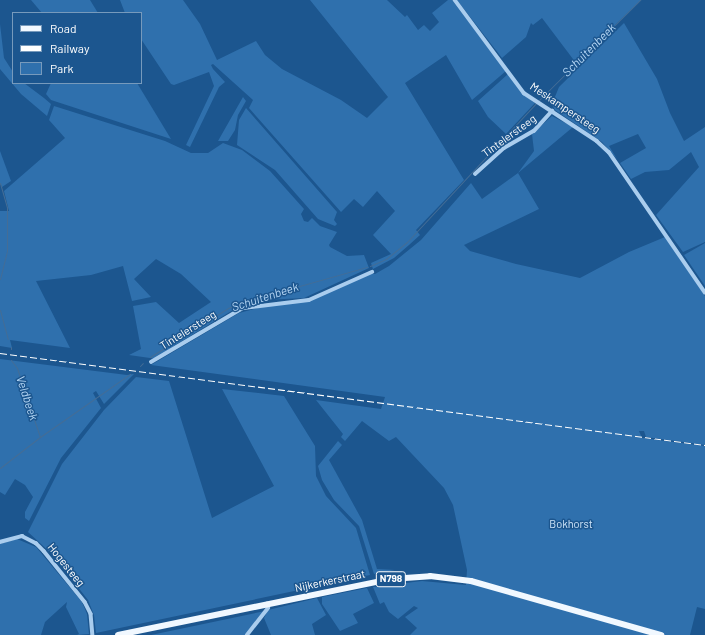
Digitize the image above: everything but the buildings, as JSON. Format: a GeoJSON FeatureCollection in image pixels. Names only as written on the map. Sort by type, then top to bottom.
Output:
{"type":"FeatureCollection","features":[{"type":"Feature","properties":{"kind":"main road","name":"Nijkerkerstraat"},"geometry":{"type":"LineString","coordinates":[[118,635],[391,579],[430,576],[470,581],[661,635]]}},
{"type":"Feature","properties":{"kind":"street","name":"Meskampersteeg"},"geometry":{"type":"LineString","coordinates":[[455,0],[524,93],[597,141],[609,152],[705,292]]}},
{"type":"Feature","properties":{"kind":"street","name":"Tintelersteeg"},"geometry":{"type":"LineString","coordinates":[[475,174],[504,148],[534,131],[552,111]]}},
{"type":"Feature","properties":{"kind":"street","name":"Tintelersteeg"},"geometry":{"type":"LineString","coordinates":[[151,362],[243,308],[309,300],[372,272]]}},
{"type":"Feature","properties":{"kind":"street","name":"Hogesteeg"},"geometry":{"type":"LineString","coordinates":[[0,542],[22,536],[36,543],[44,551],[85,602],[91,614],[93,635]]}},
{"type":"Feature","properties":{"kind":"street"},"geometry":{"type":"LineString","coordinates":[[247,635],[268,608],[267,604]]}},
{"type":"Feature","properties":{"kind":"green space"},"geometry":{"type":"Polygon","coordinates":[[[31,0],[90,0],[97,12],[41,12],[31,0]]]}},
{"type":"Feature","properties":{"kind":"green space"},"geometry":{"type":"Polygon","coordinates":[[[120,0],[183,0],[200,24],[217,60],[256,41],[265,55],[282,69],[341,100],[367,118],[388,97],[310,0],[387,0],[405,17],[407,15],[418,30],[424,25],[430,31],[439,22],[432,13],[448,0],[452,0],[506,71],[472,100],[446,55],[405,83],[464,180],[416,230],[420,235],[394,258],[373,269],[371,263],[391,254],[373,235],[395,211],[377,191],[363,207],[354,199],[341,212],[249,108],[253,100],[213,64],[211,65],[213,69],[225,82],[219,87],[190,147],[186,145],[214,86],[209,72],[174,85],[171,84],[142,40],[142,12],[125,12],[120,0]]]}},
{"type":"Feature","properties":{"kind":"green space"},"geometry":{"type":"Polygon","coordinates":[[[457,0],[641,0],[576,63],[542,18],[533,25],[531,23],[526,37],[502,58],[457,0]]]}},
{"type":"Feature","properties":{"kind":"green space"},"geometry":{"type":"Polygon","coordinates":[[[624,23],[657,79],[670,113],[684,141],[705,127],[705,242],[683,252],[656,215],[699,167],[691,152],[669,170],[645,172],[631,179],[620,163],[646,148],[638,134],[609,146],[617,159],[602,142],[555,110],[552,104],[559,87],[624,23]]]}},
{"type":"Feature","properties":{"kind":"green space"},"geometry":{"type":"Polygon","coordinates":[[[0,24],[4,58],[12,70],[12,83],[0,69],[0,24]]]}},
{"type":"Feature","properties":{"kind":"green space"},"geometry":{"type":"Polygon","coordinates":[[[508,74],[523,94],[535,103],[506,134],[488,117],[478,101],[508,74]]]}},
{"type":"Feature","properties":{"kind":"green space"},"geometry":{"type":"Polygon","coordinates":[[[13,84],[25,84],[51,104],[47,116],[21,94],[13,84]]]}},
{"type":"Feature","properties":{"kind":"green space"},"geometry":{"type":"Polygon","coordinates":[[[51,84],[138,84],[171,139],[51,100],[46,94],[51,84]]]}},
{"type":"Feature","properties":{"kind":"green space"},"geometry":{"type":"Polygon","coordinates":[[[243,97],[246,101],[238,115],[235,130],[228,141],[218,141],[243,97]]]}},
{"type":"Feature","properties":{"kind":"green space"},"geometry":{"type":"Polygon","coordinates":[[[54,106],[165,141],[191,153],[208,153],[223,143],[242,150],[270,171],[304,209],[301,214],[304,221],[308,222],[312,218],[320,226],[337,232],[329,245],[330,247],[347,256],[364,255],[369,268],[304,298],[264,300],[238,307],[175,345],[157,359],[129,355],[141,349],[133,306],[156,302],[179,323],[211,302],[181,274],[156,259],[134,279],[151,297],[132,301],[123,266],[91,275],[36,281],[70,348],[10,340],[12,348],[0,346],[0,211],[9,211],[4,191],[65,138],[49,120],[54,106]]]}},
{"type":"Feature","properties":{"kind":"green space"},"geometry":{"type":"Polygon","coordinates":[[[246,108],[337,212],[334,220],[337,224],[335,226],[318,219],[275,170],[237,145],[239,120],[246,108]]]}},
{"type":"Feature","properties":{"kind":"green space"},"geometry":{"type":"Polygon","coordinates":[[[552,116],[573,127],[518,173],[534,151],[532,134],[552,116]]]}},
{"type":"Feature","properties":{"kind":"green space"},"geometry":{"type":"Polygon","coordinates":[[[0,151],[11,181],[2,187],[0,183],[0,151]]]}},
{"type":"Feature","properties":{"kind":"green space","name":"Bokhorst"},"geometry":{"type":"Polygon","coordinates":[[[518,173],[539,209],[464,245],[470,251],[516,264],[580,278],[629,252],[665,237],[705,296],[705,445],[646,437],[644,431],[639,431],[642,438],[705,446],[705,609],[697,607],[690,635],[410,635],[417,628],[405,617],[418,608],[414,606],[398,619],[389,612],[384,602],[380,604],[373,587],[422,581],[466,585],[467,570],[453,505],[444,488],[396,437],[389,441],[362,421],[345,441],[341,437],[343,434],[316,400],[381,409],[385,397],[151,365],[239,313],[266,306],[306,301],[370,274],[375,274],[389,266],[421,240],[471,183],[482,199],[518,173]]]}},
{"type":"Feature","properties":{"kind":"green space"},"geometry":{"type":"Polygon","coordinates":[[[705,243],[705,286],[684,255],[705,243]]]}},
{"type":"Feature","properties":{"kind":"green space"},"geometry":{"type":"Polygon","coordinates":[[[0,359],[127,375],[134,374],[104,404],[96,391],[93,393],[101,408],[61,458],[29,521],[25,518],[25,512],[33,497],[25,485],[15,479],[5,495],[0,492],[0,359]]]}},
{"type":"Feature","properties":{"kind":"green space"},"geometry":{"type":"Polygon","coordinates":[[[136,377],[169,381],[212,518],[274,486],[222,389],[284,396],[315,446],[316,476],[326,496],[356,528],[370,575],[96,633],[94,615],[88,600],[53,555],[28,532],[62,464],[104,410],[136,377]]]}},
{"type":"Feature","properties":{"kind":"green space"},"geometry":{"type":"Polygon","coordinates":[[[338,441],[342,445],[329,460],[362,520],[377,569],[395,570],[374,574],[359,526],[334,500],[322,480],[318,466],[338,441]]]}},
{"type":"Feature","properties":{"kind":"green space"},"geometry":{"type":"Polygon","coordinates":[[[17,539],[36,547],[82,602],[87,614],[89,634],[77,635],[79,634],[66,607],[67,602],[45,622],[41,635],[0,635],[0,544],[17,539]]]}},
{"type":"Feature","properties":{"kind":"green space"},"geometry":{"type":"Polygon","coordinates":[[[367,588],[374,603],[353,614],[358,623],[340,631],[322,604],[322,597],[367,588]]]}},
{"type":"Feature","properties":{"kind":"green space"},"geometry":{"type":"Polygon","coordinates":[[[317,598],[326,615],[312,624],[315,635],[271,635],[264,618],[268,610],[317,598]]]}},
{"type":"Feature","properties":{"kind":"green space"},"geometry":{"type":"Polygon","coordinates":[[[265,611],[247,635],[151,635],[265,611]]]}},
{"type":"Feature","properties":{"kind":"waterway","name":"Schuitenbeek"},"geometry":{"type":"LineString","coordinates":[[538,101],[640,0]]}},
{"type":"Feature","properties":{"kind":"waterway","name":"Schuitenbeek"},"geometry":{"type":"LineString","coordinates":[[370,266],[386,259],[407,242],[536,103]]}},
{"type":"Feature","properties":{"kind":"waterway","name":"Veldbeek"},"geometry":{"type":"LineString","coordinates":[[0,183],[7,208],[7,251],[0,279]]}},
{"type":"Feature","properties":{"kind":"waterway","name":"Schuitenbeek"},"geometry":{"type":"LineString","coordinates":[[150,357],[228,308],[243,302],[367,267]]}},
{"type":"Feature","properties":{"kind":"waterway","name":"Veldbeek"},"geometry":{"type":"LineString","coordinates":[[0,310],[8,339]]}},
{"type":"Feature","properties":{"kind":"waterway","name":"Veldbeek"},"geometry":{"type":"LineString","coordinates":[[11,360],[17,368],[40,437]]}},
{"type":"Feature","properties":{"kind":"waterway","name":"Schuitenbeek"},"geometry":{"type":"LineString","coordinates":[[140,366],[143,363]]}},
{"type":"Feature","properties":{"kind":"waterway","name":"Schuitenbeek"},"geometry":{"type":"LineString","coordinates":[[0,468],[40,437],[130,374]]}},
{"type":"Feature","properties":{"kind":"railway"},"geometry":{"type":"LineString","coordinates":[[0,353],[705,445]]}}]}
